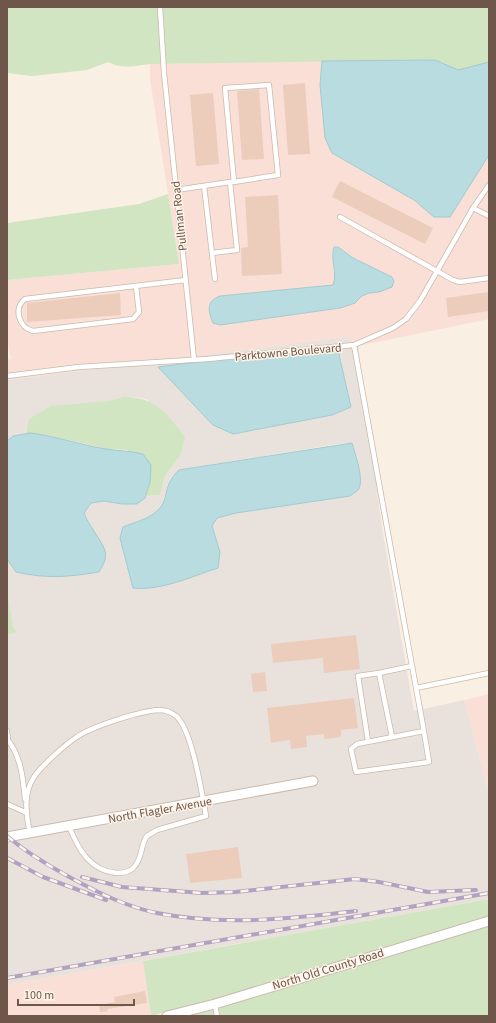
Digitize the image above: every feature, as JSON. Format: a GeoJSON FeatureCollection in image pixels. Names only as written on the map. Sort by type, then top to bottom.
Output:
{"type":"FeatureCollection","features":[{"type":"Feature","properties":{"kind":"street","name":"North Flagler Avenue"},"geometry":{"type":"LineString","coordinates":[[7,837],[313,781]]}},
{"type":"Feature","properties":{"kind":"street","name":"North Old County Road"},"geometry":{"type":"LineString","coordinates":[[167,1016],[215,1004],[489,921]]}},
{"type":"Feature","properties":{"kind":"lane","name":"Pullman Road"},"geometry":{"type":"LineString","coordinates":[[160,7],[164,73],[194,360]]}},
{"type":"Feature","properties":{"kind":"lane"},"geometry":{"type":"LineString","coordinates":[[176,190],[232,182],[278,175],[269,85],[225,88],[232,182],[237,250],[212,253]]}},
{"type":"Feature","properties":{"kind":"lane","name":"Parktowne Boulevard"},"geometry":{"type":"LineString","coordinates":[[7,376],[79,367],[194,360],[354,345],[393,328],[406,319],[420,301],[473,208],[489,185]]}},
{"type":"Feature","properties":{"kind":"lane"},"geometry":{"type":"LineString","coordinates":[[204,186],[215,279]]}},
{"type":"Feature","properties":{"kind":"lane"},"geometry":{"type":"LineString","coordinates":[[473,208],[489,216]]}},
{"type":"Feature","properties":{"kind":"lane"},"geometry":{"type":"LineString","coordinates":[[340,217],[436,272],[460,282],[489,278]]}},
{"type":"Feature","properties":{"kind":"lane"},"geometry":{"type":"LineString","coordinates":[[136,286],[139,312],[133,319],[33,331],[26,329],[21,324],[19,309],[21,302],[25,299],[186,280]]}},
{"type":"Feature","properties":{"kind":"lane"},"geometry":{"type":"LineString","coordinates":[[354,345],[424,731],[429,762],[356,772],[352,749],[357,744],[424,731]]}},
{"type":"Feature","properties":{"kind":"lane"},"geometry":{"type":"LineString","coordinates":[[368,741],[358,676],[412,666]]}},
{"type":"Feature","properties":{"kind":"lane"},"geometry":{"type":"LineString","coordinates":[[379,673],[392,737]]}},
{"type":"Feature","properties":{"kind":"lane"},"geometry":{"type":"LineString","coordinates":[[416,688],[489,673]]}},
{"type":"Feature","properties":{"kind":"lane"},"geometry":{"type":"LineString","coordinates":[[27,812],[27,795],[34,777],[50,760],[78,736],[120,719],[159,710],[168,711],[176,715],[187,732],[206,816],[157,830],[147,836],[139,861],[131,870],[124,873],[99,869],[89,861],[77,844],[69,826]]}},
{"type":"Feature","properties":{"kind":"lane"},"geometry":{"type":"LineString","coordinates":[[7,731],[7,740],[13,747],[22,770],[30,833]]}},
{"type":"Feature","properties":{"kind":"lane"},"geometry":{"type":"LineString","coordinates":[[7,804],[27,812]]}},
{"type":"Feature","properties":{"kind":"lane"},"geometry":{"type":"LineString","coordinates":[[215,1004],[217,1016]]}},
{"type":"Feature","properties":{"kind":"shaded area"},"geometry":{"type":"Polygon","coordinates":[[[322,61],[320,85],[414,200],[434,217],[489,155],[489,319],[358,346],[346,337],[7,380],[7,360],[11,359],[7,337],[7,280],[179,264],[150,79],[150,64],[322,61]],[[334,247],[332,253],[336,278],[333,285],[294,290],[220,325],[340,308],[355,303],[362,296],[369,293],[379,292],[391,277],[353,258],[338,247],[334,247]]]}},
{"type":"Feature","properties":{"kind":"shaded area"},"geometry":{"type":"Polygon","coordinates":[[[346,337],[358,346],[382,528],[414,711],[464,700],[489,793],[489,899],[7,985],[7,841],[319,784],[316,777],[7,833],[7,635],[17,633],[13,626],[7,588],[7,559],[16,572],[105,551],[89,526],[83,513],[91,503],[104,501],[122,504],[146,496],[160,495],[165,476],[181,454],[148,400],[137,397],[123,397],[108,401],[26,431],[26,434],[13,436],[7,441],[7,380],[346,337]],[[338,350],[232,434],[332,415],[350,407],[338,350]],[[352,443],[337,444],[179,470],[171,477],[161,508],[149,517],[123,527],[220,552],[212,526],[217,518],[236,513],[358,460],[352,443]]]}},
{"type":"Feature","properties":{"kind":"shaded area"},"geometry":{"type":"Polygon","coordinates":[[[489,694],[489,793],[464,700],[489,694]]]}},
{"type":"Feature","properties":{"kind":"shaded area"},"geometry":{"type":"Polygon","coordinates":[[[143,961],[151,1016],[7,1016],[7,985],[143,961]]]}},
{"type":"Feature","properties":{"kind":"green space"},"geometry":{"type":"Polygon","coordinates":[[[7,7],[489,7],[489,62],[458,70],[435,60],[150,64],[139,66],[118,66],[108,62],[87,70],[32,76],[7,73],[7,7]]]}},
{"type":"Feature","properties":{"kind":"green space"},"geometry":{"type":"Polygon","coordinates":[[[168,194],[179,264],[7,280],[7,223],[139,204],[168,194]]]}},
{"type":"Feature","properties":{"kind":"green space"},"geometry":{"type":"Polygon","coordinates":[[[123,397],[143,399],[159,408],[172,420],[185,437],[181,454],[165,476],[160,495],[146,496],[150,482],[127,450],[107,449],[51,436],[26,434],[29,419],[51,406],[108,401],[123,397]]]}},
{"type":"Feature","properties":{"kind":"green space"},"geometry":{"type":"Polygon","coordinates":[[[7,588],[13,626],[17,633],[7,635],[7,588]]]}},
{"type":"Feature","properties":{"kind":"green space"},"geometry":{"type":"Polygon","coordinates":[[[489,899],[489,916],[213,1000],[151,1016],[143,961],[489,899]]]}},
{"type":"Feature","properties":{"kind":"green space"},"geometry":{"type":"Polygon","coordinates":[[[489,925],[489,1016],[183,1016],[489,925]]]}},
{"type":"Feature","properties":{"kind":"water"},"geometry":{"type":"Polygon","coordinates":[[[435,60],[458,70],[489,62],[489,155],[450,217],[434,217],[414,200],[332,153],[325,138],[320,85],[322,61],[435,60]]]}},
{"type":"Feature","properties":{"kind":"water"},"geometry":{"type":"Polygon","coordinates":[[[334,247],[338,247],[353,258],[392,277],[394,281],[392,287],[379,292],[369,293],[362,296],[355,303],[340,308],[220,325],[213,323],[209,307],[215,298],[220,296],[333,285],[335,276],[333,257],[334,247]]]}},
{"type":"Feature","properties":{"kind":"water"},"geometry":{"type":"Polygon","coordinates":[[[326,346],[338,350],[351,407],[332,415],[233,434],[213,425],[158,367],[326,346]]]}},
{"type":"Feature","properties":{"kind":"water"},"geometry":{"type":"Polygon","coordinates":[[[30,433],[111,450],[143,454],[151,465],[150,482],[145,498],[137,504],[122,504],[104,501],[91,503],[84,513],[104,547],[105,559],[99,572],[78,575],[37,576],[16,572],[7,559],[7,441],[13,436],[30,433]]]}},
{"type":"Feature","properties":{"kind":"water"},"geometry":{"type":"Polygon","coordinates":[[[352,443],[359,467],[360,486],[358,490],[350,496],[236,513],[217,518],[212,526],[220,552],[218,568],[165,585],[133,588],[120,538],[123,527],[147,518],[159,509],[164,501],[168,486],[174,475],[179,470],[352,443]]]}},
{"type":"Feature","properties":{"kind":"building"},"geometry":{"type":"Polygon","coordinates":[[[305,83],[310,154],[288,155],[283,85],[305,83]]]}},
{"type":"Feature","properties":{"kind":"building"},"geometry":{"type":"Polygon","coordinates":[[[259,89],[264,159],[242,160],[237,91],[259,89]]]}},
{"type":"Feature","properties":{"kind":"building"},"geometry":{"type":"Polygon","coordinates":[[[213,93],[219,164],[196,166],[190,95],[213,93]]]}},
{"type":"Feature","properties":{"kind":"building"},"geometry":{"type":"Polygon","coordinates":[[[340,181],[433,228],[425,244],[332,197],[340,181]]]}},
{"type":"Feature","properties":{"kind":"building"},"geometry":{"type":"Polygon","coordinates":[[[278,195],[282,274],[242,276],[241,248],[248,247],[245,197],[278,195]]]}},
{"type":"Feature","properties":{"kind":"building"},"geometry":{"type":"Polygon","coordinates":[[[489,292],[489,311],[448,317],[446,298],[489,292]]]}},
{"type":"Feature","properties":{"kind":"building"},"geometry":{"type":"Polygon","coordinates":[[[120,293],[121,315],[27,322],[27,303],[120,293]]]}},
{"type":"Feature","properties":{"kind":"building"},"geometry":{"type":"Polygon","coordinates":[[[356,635],[360,669],[324,673],[323,658],[273,663],[271,644],[356,635]]]}},
{"type":"Feature","properties":{"kind":"building"},"geometry":{"type":"Polygon","coordinates":[[[265,672],[267,691],[253,692],[251,674],[265,672]]]}},
{"type":"Feature","properties":{"kind":"building"},"geometry":{"type":"Polygon","coordinates":[[[354,698],[358,728],[341,730],[341,737],[324,739],[324,734],[306,736],[307,747],[291,749],[290,740],[271,743],[267,708],[354,698]]]}},
{"type":"Feature","properties":{"kind":"building"},"geometry":{"type":"Polygon","coordinates":[[[238,847],[242,878],[190,883],[186,854],[238,847]]]}},
{"type":"Feature","properties":{"kind":"building"},"geometry":{"type":"Polygon","coordinates":[[[145,991],[147,1003],[107,1009],[108,1011],[100,1012],[99,1005],[115,1002],[114,997],[145,991]]]}},
{"type":"Feature","properties":{"kind":"railway"},"geometry":{"type":"LineString","coordinates":[[7,836],[38,859],[83,884],[124,903],[157,913],[206,919],[256,920],[306,917],[356,911]]}},
{"type":"Feature","properties":{"kind":"railway"},"geometry":{"type":"LineString","coordinates":[[7,858],[43,877],[106,900]]}},
{"type":"Feature","properties":{"kind":"railway"},"geometry":{"type":"LineString","coordinates":[[82,877],[122,887],[202,893],[235,892],[355,879],[379,882],[428,892],[476,890]]}},
{"type":"Feature","properties":{"kind":"railway"},"geometry":{"type":"LineString","coordinates":[[7,978],[489,893]]}}]}
